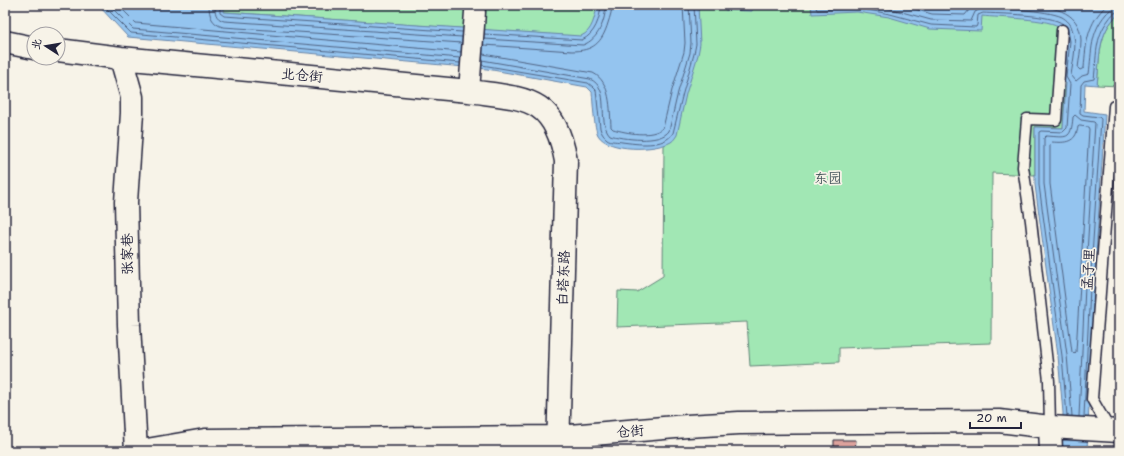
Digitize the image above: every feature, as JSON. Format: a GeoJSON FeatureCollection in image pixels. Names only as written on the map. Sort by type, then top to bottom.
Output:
{"type":"FeatureCollection","features":[{"type":"Feature","properties":{"kind":"street"},"geometry":{"type":"LineString","coordinates":[[470,82],[475,16]]}},
{"type":"Feature","properties":{"kind":"street"},"geometry":{"type":"LineString","coordinates":[[5,42],[26,46]]}},
{"type":"Feature","properties":{"kind":"street","name":"北仓街"},"geometry":{"type":"LineString","coordinates":[[66,51],[121,58],[470,82],[514,98],[529,101],[544,110]]}},
{"type":"Feature","properties":{"kind":"street","name":"张家巷"},"geometry":{"type":"LineString","coordinates":[[121,58],[129,85],[132,105],[131,149],[126,202],[129,325],[136,451]]}},
{"type":"Feature","properties":{"kind":"street","name":"白塔东路"},"geometry":{"type":"LineString","coordinates":[[544,110],[550,117],[558,133],[563,146],[566,161],[558,444]]}},
{"type":"Feature","properties":{"kind":"street","name":"仓街"},"geometry":{"type":"LineString","coordinates":[[141,451],[205,440],[558,444],[687,426],[739,423],[999,421],[1053,427],[1110,430]]}},
{"type":"Feature","properties":{"kind":"street"},"geometry":{"type":"LineString","coordinates":[[1051,451],[1053,427]]}},
{"type":"Feature","properties":{"kind":"lane"},"geometry":{"type":"LineString","coordinates":[[1053,427],[1031,221],[1023,167],[1027,119],[1056,120],[1062,30]]}},
{"type":"Feature","properties":{"kind":"lane","name":"孟子里"},"geometry":{"type":"LineString","coordinates":[[1110,430],[1092,399],[1114,106]]}},
{"type":"Feature","properties":{"kind":"green space","name":"东园"},"geometry":{"type":"Polygon","coordinates":[[[207,5],[1075,5],[1062,82],[1066,83],[1063,128],[1035,127],[1035,175],[992,173],[991,343],[839,348],[839,362],[750,366],[747,322],[617,327],[618,291],[637,292],[663,276],[664,145],[573,36],[224,12],[207,5]]]}},
{"type":"Feature","properties":{"kind":"green space"},"geometry":{"type":"Polygon","coordinates":[[[1119,14],[1119,86],[1097,85],[1099,56],[1103,38],[1112,21],[1119,14]]]}},
{"type":"Feature","properties":{"kind":"water"},"geometry":{"type":"Polygon","coordinates":[[[98,5],[224,5],[224,12],[581,36],[591,27],[598,5],[698,5],[700,44],[686,94],[677,135],[672,141],[664,145],[632,148],[611,145],[603,141],[598,135],[592,92],[587,87],[487,69],[128,37],[98,5]]]}},
{"type":"Feature","properties":{"kind":"water"},"geometry":{"type":"Polygon","coordinates":[[[724,5],[753,5],[752,11],[725,10],[724,5]]]}},
{"type":"Feature","properties":{"kind":"water"},"geometry":{"type":"Polygon","coordinates":[[[811,5],[1119,5],[1119,14],[1112,21],[1103,38],[1099,56],[1097,85],[1085,84],[1084,111],[1105,114],[1094,287],[1087,451],[1062,451],[1063,413],[1058,356],[1035,185],[1035,127],[1063,128],[1066,83],[1061,82],[1061,28],[1047,22],[1036,20],[982,16],[981,31],[930,29],[889,17],[857,12],[812,14],[811,5]]]}},
{"type":"Feature","properties":{"kind":"building"},"geometry":{"type":"Polygon","coordinates":[[[834,440],[856,440],[855,451],[834,451],[834,440]]]}}]}
